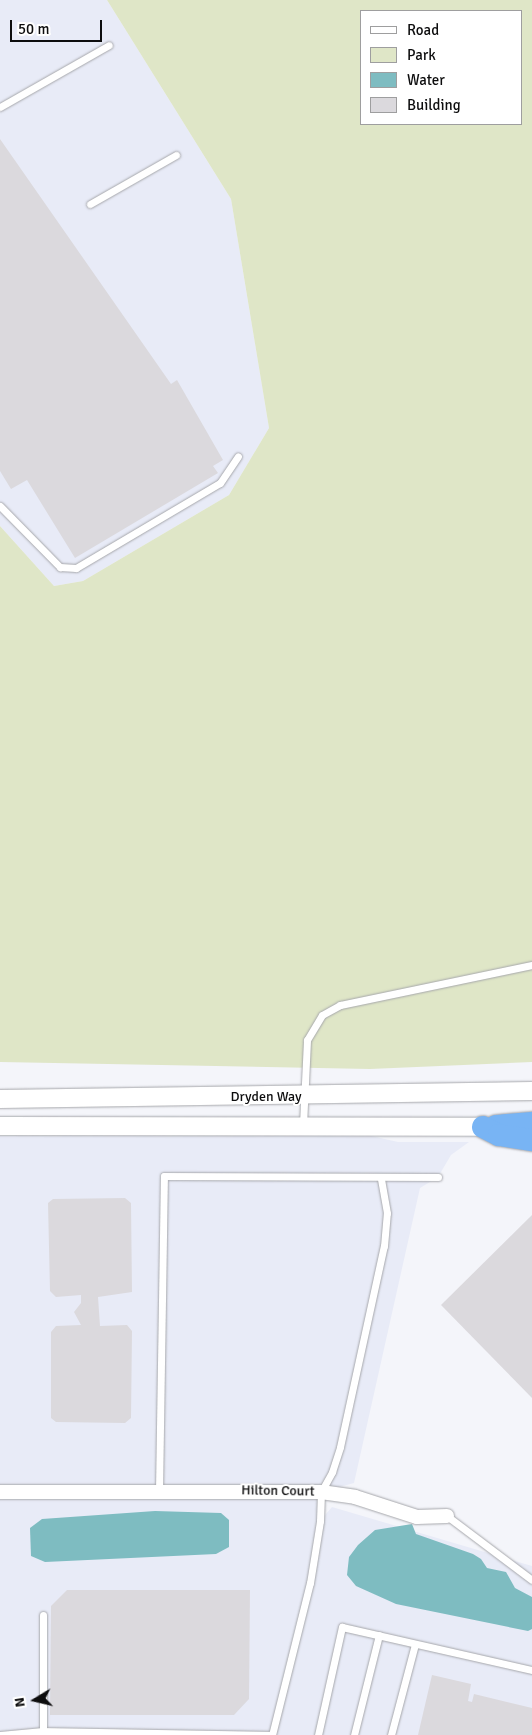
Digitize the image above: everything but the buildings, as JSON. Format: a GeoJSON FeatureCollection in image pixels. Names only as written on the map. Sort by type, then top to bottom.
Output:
{"type":"FeatureCollection","features":[{"type":"Feature","properties":{"kind":"highway"},"geometry":{"type":"LineString","coordinates":[[483,1127],[532,1122]]}},
{"type":"Feature","properties":{"kind":"highway"},"geometry":{"type":"LineString","coordinates":[[483,1127],[499,1135],[532,1140]]}},
{"type":"Feature","properties":{"kind":"street","name":"Dryden Way"},"geometry":{"type":"LineString","coordinates":[[0,1099],[302,1096],[532,1090]]}},
{"type":"Feature","properties":{"kind":"street","name":"Dryden Way"},"geometry":{"type":"LineString","coordinates":[[0,1126],[303,1125],[483,1127]]}},
{"type":"Feature","properties":{"kind":"street","name":"Hilton Court"},"geometry":{"type":"LineString","coordinates":[[0,1492],[321,1492],[356,1497],[418,1517],[447,1516]]}},
{"type":"Feature","properties":{"kind":"lane"},"geometry":{"type":"LineString","coordinates":[[0,107],[21,93],[109,45]]}},
{"type":"Feature","properties":{"kind":"lane"},"geometry":{"type":"LineString","coordinates":[[90,204],[176,155]]}},
{"type":"Feature","properties":{"kind":"lane"},"geometry":{"type":"LineString","coordinates":[[0,506],[60,567],[76,568],[220,483],[238,456]]}},
{"type":"Feature","properties":{"kind":"lane"},"geometry":{"type":"LineString","coordinates":[[303,1125],[302,1096],[307,1040],[322,1015],[340,1005],[532,965]]}},
{"type":"Feature","properties":{"kind":"lane"},"geometry":{"type":"LineString","coordinates":[[159,1491],[164,1176],[381,1178],[438,1176]]}},
{"type":"Feature","properties":{"kind":"lane"},"geometry":{"type":"LineString","coordinates":[[0,1735],[43,1731],[272,1735],[310,1582],[320,1522],[321,1492],[332,1472],[340,1447],[384,1246],[387,1213],[381,1178]]}},
{"type":"Feature","properties":{"kind":"lane","name":"Hilton Court"},"geometry":{"type":"LineString","coordinates":[[447,1516],[532,1580]]}},
{"type":"Feature","properties":{"kind":"lane"},"geometry":{"type":"LineString","coordinates":[[43,1615],[43,1731]]}},
{"type":"Feature","properties":{"kind":"lane"},"geometry":{"type":"LineString","coordinates":[[318,1735],[342,1627],[532,1670]]}},
{"type":"Feature","properties":{"kind":"lane"},"geometry":{"type":"LineString","coordinates":[[354,1735],[379,1635]]}},
{"type":"Feature","properties":{"kind":"lane"},"geometry":{"type":"LineString","coordinates":[[391,1735],[415,1644]]}},
{"type":"Feature","properties":{"kind":"lane"},"geometry":{"type":"LineString","coordinates":[[520,1666],[532,1662]]}},
{"type":"Feature","properties":{"kind":"shaded area"},"geometry":{"type":"Polygon","coordinates":[[[0,0],[107,0],[231,199],[269,428],[229,495],[83,581],[54,586],[0,526],[0,0]]]}},
{"type":"Feature","properties":{"kind":"shaded area"},"geometry":{"type":"Polygon","coordinates":[[[367,1135],[398,1142],[469,1142],[451,1155],[438,1177],[420,1188],[354,1483],[321,1492],[320,1521],[332,1507],[532,1566],[532,1735],[0,1735],[0,1136],[367,1135]]]}},
{"type":"Feature","properties":{"kind":"green space"},"geometry":{"type":"Polygon","coordinates":[[[107,0],[532,0],[532,1062],[370,1069],[0,1062],[0,526],[54,586],[83,581],[229,495],[269,428],[231,199],[107,0]]]}},
{"type":"Feature","properties":{"kind":"water"},"geometry":{"type":"Polygon","coordinates":[[[155,1511],[221,1513],[229,1520],[229,1547],[216,1554],[45,1562],[31,1556],[30,1528],[42,1519],[155,1511]]]}},
{"type":"Feature","properties":{"kind":"water"},"geometry":{"type":"Polygon","coordinates":[[[412,1524],[416,1534],[473,1554],[481,1559],[487,1568],[506,1572],[515,1588],[532,1597],[532,1629],[528,1631],[396,1604],[356,1586],[347,1575],[349,1557],[358,1545],[375,1530],[412,1524]]]}}]}
